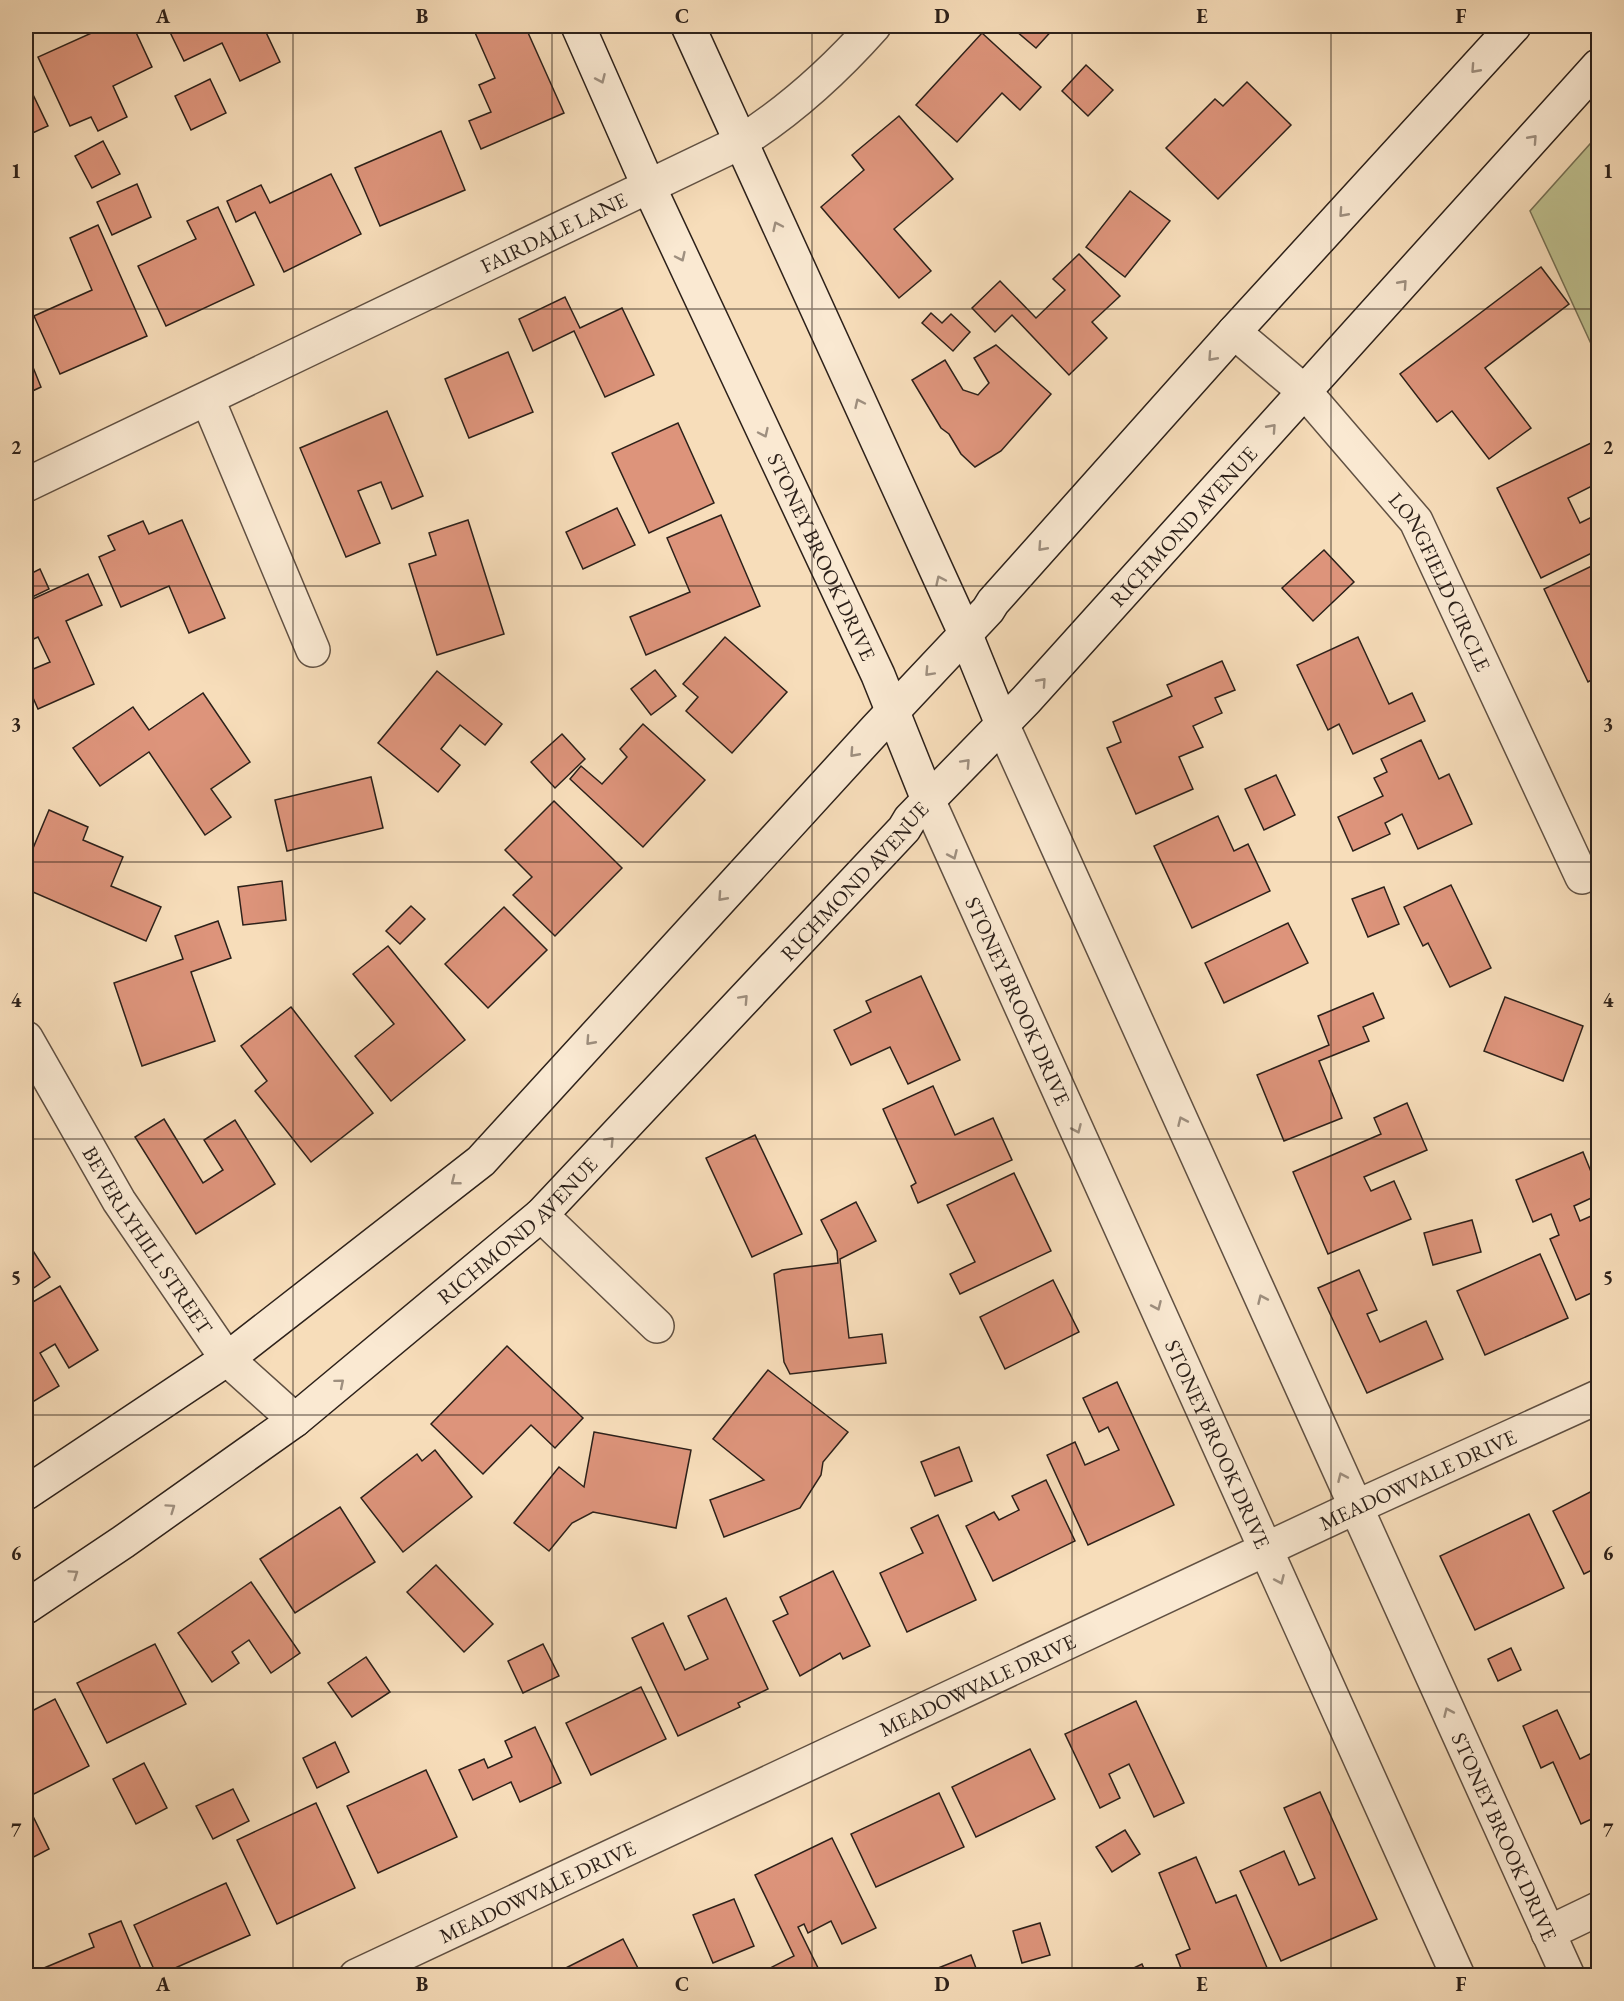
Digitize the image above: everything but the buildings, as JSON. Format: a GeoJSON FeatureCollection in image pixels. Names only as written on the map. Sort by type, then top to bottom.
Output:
{"type":"FeatureCollection","features":[{"type":"Feature","properties":{"kind":"street","name":"STONEY BROOK DRIVE"},"geometry":{"type":"LineString","coordinates":[[578,26],[649,187],[894,711],[930,802],[1458,1976]]}},
{"type":"Feature","properties":{"kind":"street","name":"STONEY BROOK DRIVE"},"geometry":{"type":"LineString","coordinates":[[688,26],[739,143],[965,633],[1002,724],[1568,1976]]}},
{"type":"Feature","properties":{"kind":"street","name":"FAIRDALE LANE"},"geometry":{"type":"LineString","coordinates":[[26,485],[208,400],[739,143],[775,120],[843,61],[874,26]]}},
{"type":"Feature","properties":{"kind":"street"},"geometry":{"type":"LineString","coordinates":[[26,1493],[227,1359],[481,1161],[988,610],[1234,332],[1514,26]]}},
{"type":"Feature","properties":{"kind":"street","name":"RICHMOND AVENUE"},"geometry":{"type":"LineString","coordinates":[[26,1607],[123,1542],[295,1420],[541,1215],[904,829],[910,819],[930,802],[1002,724],[1599,66]]}},
{"type":"Feature","properties":{"kind":"street","name":"LONGFIELD CIRCLE"},"geometry":{"type":"LineString","coordinates":[[1234,332],[1305,392],[1416,521],[1582,877]]}},
{"type":"Feature","properties":{"kind":"street"},"geometry":{"type":"LineString","coordinates":[[208,400],[313,650]]}},
{"type":"Feature","properties":{"kind":"street","name":"BEVERLYHILL STREET"},"geometry":{"type":"LineString","coordinates":[[26,1038],[119,1201],[227,1359],[295,1420]]}},
{"type":"Feature","properties":{"kind":"street"},"geometry":{"type":"LineString","coordinates":[[541,1215],[657,1326]]}},
{"type":"Feature","properties":{"kind":"street","name":"MEADOWVALE DRIVE"},"geometry":{"type":"LineString","coordinates":[[356,1976],[1356,1507],[1599,1397]]}},
{"type":"Feature","properties":{"kind":"street"},"geometry":{"type":"LineString","coordinates":[[1548,1933],[1599,1909]]}},
{"type":"Feature","properties":{"kind":"green space"},"geometry":{"type":"Polygon","coordinates":[[[1598,135],[1598,359],[1530,211],[1598,135]]]}}]}
